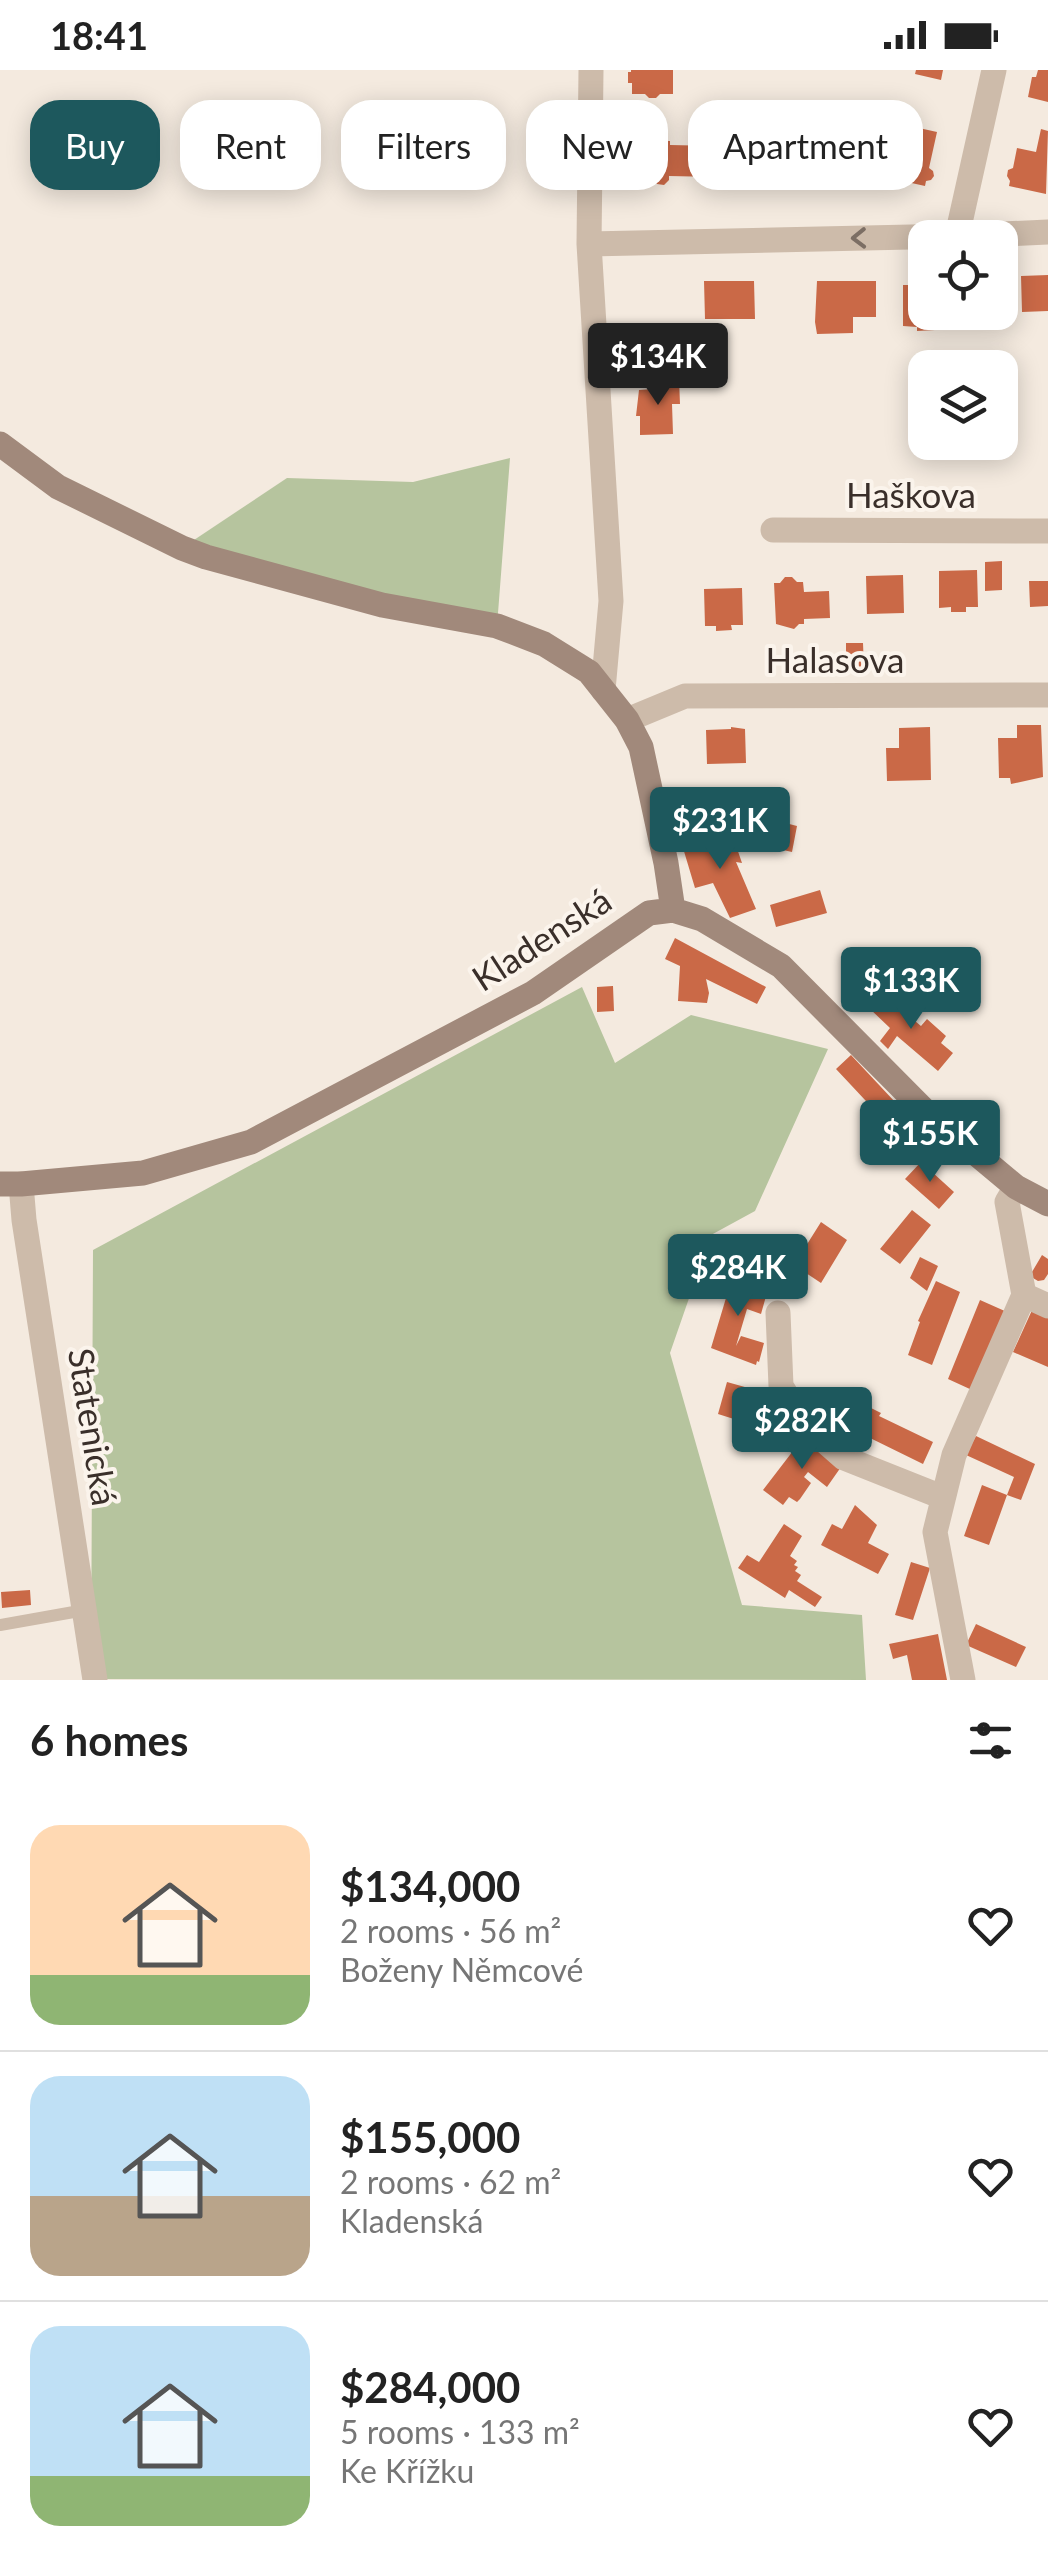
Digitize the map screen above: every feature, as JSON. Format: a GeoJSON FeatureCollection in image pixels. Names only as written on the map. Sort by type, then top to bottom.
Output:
{"type":"FeatureCollection","features":[{"type":"Feature","properties":{"kind":"street"},"geometry":{"type":"LineString","coordinates":[[591,70],[589,244],[611,602],[603,690]]}},
{"type":"Feature","properties":{"kind":"street"},"geometry":{"type":"LineString","coordinates":[[960,220],[994,70]]}},
{"type":"Feature","properties":{"kind":"street"},"geometry":{"type":"LineString","coordinates":[[1018,233],[1048,232]]}},
{"type":"Feature","properties":{"kind":"street"},"geometry":{"type":"LineString","coordinates":[[589,244],[908,237]]}},
{"type":"Feature","properties":{"kind":"street"},"geometry":{"type":"LineString","coordinates":[[0,444],[58,487],[206,558],[382,605],[497,626],[544,644],[588,672],[627,720],[641,747],[673,910],[702,919],[781,966],[925,1110],[1016,1187],[1048,1204]]}},
{"type":"Feature","properties":{"kind":"street","name":"Haškova"},"geometry":{"type":"LineString","coordinates":[[773,530],[1048,531]]}},
{"type":"Feature","properties":{"kind":"street","name":"Halasova"},"geometry":{"type":"LineString","coordinates":[[627,720],[685,696],[1048,695]]}},
{"type":"Feature","properties":{"kind":"street","name":"Kladenská"},"geometry":{"type":"LineString","coordinates":[[10,1184],[143,1172],[251,1142],[534,993],[648,913],[673,910]]}},
{"type":"Feature","properties":{"kind":"street","name":"Statenická"},"geometry":{"type":"LineString","coordinates":[[10,1184],[24,1220],[96,1680]]}},
{"type":"Feature","properties":{"kind":"street"},"geometry":{"type":"LineString","coordinates":[[1016,1187],[1006,1202],[1036,1292],[1048,1306]]}},
{"type":"Feature","properties":{"kind":"street"},"geometry":{"type":"LineString","coordinates":[[963,1680],[935,1532],[954,1455],[1036,1292]]}},
{"type":"Feature","properties":{"kind":"street"},"geometry":{"type":"LineString","coordinates":[[778,1312],[781,1386],[803,1422],[844,1458],[942,1496]]}},
{"type":"Feature","properties":{"kind":"lane"},"geometry":{"type":"LineString","coordinates":[[0,1625],[85,1610]]}},
{"type":"Feature","properties":{"kind":"green space"},"geometry":{"type":"Polygon","coordinates":[[[510,458],[497,626],[182,548],[287,478],[413,482],[510,458]]]}},
{"type":"Feature","properties":{"kind":"green space"},"geometry":{"type":"Polygon","coordinates":[[[582,987],[615,1063],[691,1015],[828,1049],[755,1211],[711,1235],[670,1353],[742,1605],[862,1615],[866,1680],[91,1679],[93,1250],[582,987]]]}},
{"type":"Feature","properties":{"kind":"building"},"geometry":{"type":"Polygon","coordinates":[[[631,70],[673,70],[673,94],[649,98],[632,94],[632,83],[628,83],[631,70]]]}},
{"type":"Feature","properties":{"kind":"building"},"geometry":{"type":"Polygon","coordinates":[[[916,70],[943,70],[941,80],[915,74],[916,70]]]}},
{"type":"Feature","properties":{"kind":"building"},"geometry":{"type":"Polygon","coordinates":[[[1038,70],[1048,70],[1048,102],[1028,97],[1032,77],[1036,77],[1038,70]]]}},
{"type":"Feature","properties":{"kind":"building"},"geometry":{"type":"Polygon","coordinates":[[[923,129],[937,132],[929,168],[934,176],[925,186],[923,129]]]}},
{"type":"Feature","properties":{"kind":"building"},"geometry":{"type":"Polygon","coordinates":[[[1041,129],[1048,131],[1046,194],[1009,186],[1008,170],[1013,168],[1017,148],[1036,152],[1041,129]]]}},
{"type":"Feature","properties":{"kind":"building"},"geometry":{"type":"Polygon","coordinates":[[[668,141],[670,145],[688,145],[688,176],[669,176],[669,180],[668,141]]]}},
{"type":"Feature","properties":{"kind":"building"},"geometry":{"type":"Polygon","coordinates":[[[1048,275],[1048,311],[1022,312],[1021,276],[1048,275]]]}},
{"type":"Feature","properties":{"kind":"building"},"geometry":{"type":"Polygon","coordinates":[[[704,281],[754,281],[755,319],[705,319],[704,281]]]}},
{"type":"Feature","properties":{"kind":"building"},"geometry":{"type":"Polygon","coordinates":[[[817,281],[876,281],[876,317],[853,317],[853,333],[817,334],[817,281]]]}},
{"type":"Feature","properties":{"kind":"building"},"geometry":{"type":"Polygon","coordinates":[[[903,285],[908,285],[908,326],[903,326],[903,285]]]}},
{"type":"Feature","properties":{"kind":"building"},"geometry":{"type":"Polygon","coordinates":[[[679,379],[680,404],[672,404],[673,434],[640,435],[640,416],[636,416],[639,390],[654,389],[662,385],[662,380],[679,379]]]}},
{"type":"Feature","properties":{"kind":"building"},"geometry":{"type":"Polygon","coordinates":[[[1002,561],[1002,590],[985,591],[985,562],[1002,561]]]}},
{"type":"Feature","properties":{"kind":"building"},"geometry":{"type":"Polygon","coordinates":[[[977,570],[978,607],[966,607],[966,612],[939,608],[939,571],[977,570]]]}},
{"type":"Feature","properties":{"kind":"building"},"geometry":{"type":"Polygon","coordinates":[[[903,575],[904,613],[867,614],[866,576],[903,575]]]}},
{"type":"Feature","properties":{"kind":"building"},"geometry":{"type":"Polygon","coordinates":[[[785,577],[803,582],[804,592],[829,591],[830,618],[804,619],[804,624],[794,629],[776,624],[774,583],[785,577]]]}},
{"type":"Feature","properties":{"kind":"building"},"geometry":{"type":"Polygon","coordinates":[[[1029,581],[1048,581],[1048,606],[1030,607],[1029,581]]]}},
{"type":"Feature","properties":{"kind":"building"},"geometry":{"type":"Polygon","coordinates":[[[742,588],[743,625],[716,631],[716,626],[705,626],[704,589],[742,588]]]}},
{"type":"Feature","properties":{"kind":"building"},"geometry":{"type":"Polygon","coordinates":[[[846,643],[863,643],[864,669],[846,671],[846,643]]]}},
{"type":"Feature","properties":{"kind":"building"},"geometry":{"type":"Polygon","coordinates":[[[1017,725],[1041,725],[1043,777],[1011,784],[1010,778],[999,778],[998,738],[1017,738],[1017,725]]]}},
{"type":"Feature","properties":{"kind":"building"},"geometry":{"type":"Polygon","coordinates":[[[930,727],[931,780],[887,781],[886,748],[899,748],[899,728],[930,727]]]}},
{"type":"Feature","properties":{"kind":"building"},"geometry":{"type":"Polygon","coordinates":[[[745,729],[746,763],[707,764],[706,730],[745,729]]]}},
{"type":"Feature","properties":{"kind":"building"},"geometry":{"type":"Polygon","coordinates":[[[758,816],[797,826],[792,852],[752,843],[758,816]]]}},
{"type":"Feature","properties":{"kind":"building"},"geometry":{"type":"Polygon","coordinates":[[[731,831],[742,863],[736,862],[756,909],[730,918],[713,883],[695,888],[683,848],[731,831]]]}},
{"type":"Feature","properties":{"kind":"building"},"geometry":{"type":"Polygon","coordinates":[[[820,890],[827,913],[776,927],[770,905],[820,890]]]}},
{"type":"Feature","properties":{"kind":"building"},"geometry":{"type":"Polygon","coordinates":[[[675,938],[766,987],[757,1004],[706,979],[707,1003],[678,1001],[680,966],[665,959],[675,938]]]}},
{"type":"Feature","properties":{"kind":"building"},"geometry":{"type":"Polygon","coordinates":[[[613,986],[614,1011],[597,1012],[597,987],[613,986]]]}},
{"type":"Feature","properties":{"kind":"building"},"geometry":{"type":"Polygon","coordinates":[[[884,992],[901,1008],[905,1004],[914,1012],[909,1016],[921,1026],[927,1019],[946,1036],[941,1043],[953,1053],[938,1071],[897,1036],[888,1049],[880,1041],[890,1028],[869,1008],[884,992]]]}},
{"type":"Feature","properties":{"kind":"building"},"geometry":{"type":"Polygon","coordinates":[[[851,1055],[895,1102],[880,1116],[836,1069],[851,1055]]]}},
{"type":"Feature","properties":{"kind":"building"},"geometry":{"type":"Polygon","coordinates":[[[901,1109],[917,1127],[877,1163],[861,1146],[901,1109]]]}},
{"type":"Feature","properties":{"kind":"building"},"geometry":{"type":"Polygon","coordinates":[[[921,1162],[954,1192],[939,1209],[905,1179],[921,1162]]]}},
{"type":"Feature","properties":{"kind":"building"},"geometry":{"type":"Polygon","coordinates":[[[912,1210],[931,1225],[900,1264],[880,1249],[912,1210]]]}},
{"type":"Feature","properties":{"kind":"building"},"geometry":{"type":"Polygon","coordinates":[[[821,1222],[847,1240],[821,1283],[794,1265],[821,1222]]]}},
{"type":"Feature","properties":{"kind":"building"},"geometry":{"type":"Polygon","coordinates":[[[1042,1255],[1048,1259],[1048,1274],[1038,1281],[1032,1272],[1042,1255]]]}},
{"type":"Feature","properties":{"kind":"building"},"geometry":{"type":"Polygon","coordinates":[[[920,1257],[938,1266],[927,1291],[910,1278],[920,1257]]]}},
{"type":"Feature","properties":{"kind":"building"},"geometry":{"type":"Polygon","coordinates":[[[723,1274],[768,1289],[761,1314],[747,1309],[736,1346],[741,1336],[764,1343],[756,1365],[711,1348],[726,1298],[716,1295],[723,1274]]]}},
{"type":"Feature","properties":{"kind":"building"},"geometry":{"type":"Polygon","coordinates":[[[936,1281],[960,1292],[932,1365],[908,1355],[936,1281]]]}},
{"type":"Feature","properties":{"kind":"building"},"geometry":{"type":"Polygon","coordinates":[[[980,1300],[1007,1312],[972,1390],[948,1379],[980,1300]]]}},
{"type":"Feature","properties":{"kind":"building"},"geometry":{"type":"Polygon","coordinates":[[[1033,1308],[1048,1315],[1048,1367],[1013,1352],[1033,1308]]]}},
{"type":"Feature","properties":{"kind":"building"},"geometry":{"type":"Polygon","coordinates":[[[727,1382],[752,1389],[750,1400],[772,1406],[766,1429],[718,1414],[727,1382]]]}},
{"type":"Feature","properties":{"kind":"building"},"geometry":{"type":"Polygon","coordinates":[[[863,1404],[933,1442],[923,1464],[868,1437],[871,1423],[857,1416],[863,1404]]]}},
{"type":"Feature","properties":{"kind":"building"},"geometry":{"type":"Polygon","coordinates":[[[806,1434],[841,1467],[827,1487],[808,1472],[804,1477],[811,1483],[800,1499],[797,1502],[789,1497],[783,1505],[763,1490],[806,1434]]]}},
{"type":"Feature","properties":{"kind":"building"},"geometry":{"type":"Polygon","coordinates":[[[976,1436],[1035,1464],[1021,1500],[1007,1495],[1014,1477],[966,1455],[976,1436]]]}},
{"type":"Feature","properties":{"kind":"building"},"geometry":{"type":"Polygon","coordinates":[[[982,1485],[1007,1495],[989,1545],[964,1536],[982,1485]]]}},
{"type":"Feature","properties":{"kind":"building"},"geometry":{"type":"Polygon","coordinates":[[[855,1505],[877,1525],[868,1543],[889,1554],[878,1574],[821,1545],[832,1524],[842,1529],[855,1505]]]}},
{"type":"Feature","properties":{"kind":"building"},"geometry":{"type":"Polygon","coordinates":[[[784,1524],[802,1536],[790,1556],[797,1561],[795,1571],[801,1575],[797,1581],[822,1597],[815,1607],[789,1590],[785,1598],[738,1568],[747,1555],[759,1562],[784,1524]]]}},
{"type":"Feature","properties":{"kind":"building"},"geometry":{"type":"Polygon","coordinates":[[[911,1562],[930,1568],[913,1620],[895,1615],[911,1562]]]}},
{"type":"Feature","properties":{"kind":"building"},"geometry":{"type":"Polygon","coordinates":[[[30,1590],[31,1605],[2,1608],[1,1592],[30,1590]]]}},
{"type":"Feature","properties":{"kind":"building"},"geometry":{"type":"Polygon","coordinates":[[[976,1624],[1026,1647],[1016,1667],[966,1645],[976,1624]]]}},
{"type":"Feature","properties":{"kind":"building"},"geometry":{"type":"Polygon","coordinates":[[[938,1634],[947,1680],[912,1680],[907,1655],[893,1659],[889,1644],[938,1634]]]}}]}
